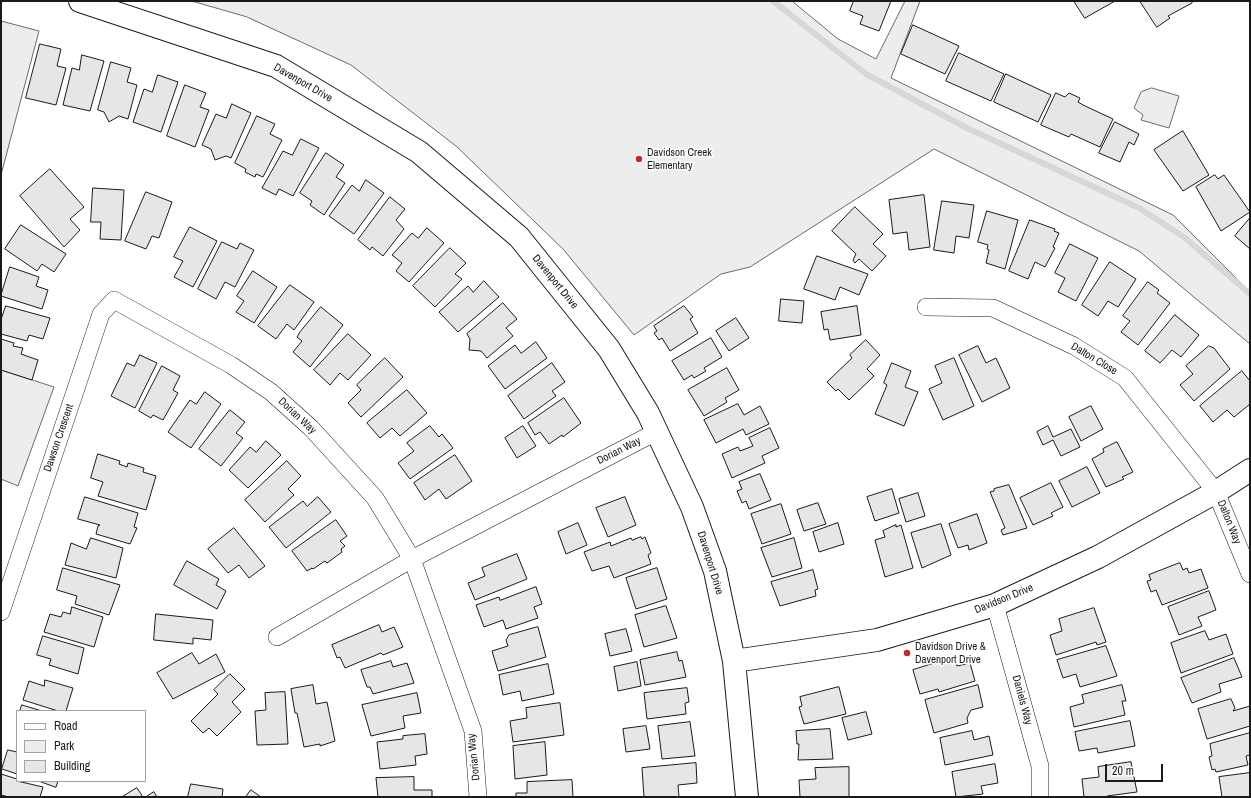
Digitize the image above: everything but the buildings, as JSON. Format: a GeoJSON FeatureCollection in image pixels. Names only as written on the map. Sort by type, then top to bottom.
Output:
{"type":"FeatureCollection","features":[{"type":"Feature","properties":{"kind":"street","name":"Davenport Drive"},"geometry":{"type":"LineString","coordinates":[[80,1],[276,66],[419,152],[519,237],[609,349],[637,394],[692,506],[714,571],[734,661],[747,797]]}},
{"type":"Feature","properties":{"kind":"street","name":"Dawson Crescent"},"geometry":{"type":"LineString","coordinates":[[1,612],[101,314],[114,300],[143,316]]}},
{"type":"Feature","properties":{"kind":"street","name":"Dalton Close"},"geometry":{"type":"LineString","coordinates":[[926,307],[993,308],[1074,346],[1125,378],[1216,492]]}},
{"type":"Feature","properties":{"kind":"street","name":"Dorian Way"},"geometry":{"type":"LineString","coordinates":[[143,316],[231,365],[271,392],[311,428],[375,498],[412,559],[473,731],[478,797]]}},
{"type":"Feature","properties":{"kind":"street","name":"Dorian Way"},"geometry":{"type":"LineString","coordinates":[[277,637],[412,559],[656,432]]}},
{"type":"Feature","properties":{"kind":"street","name":"Davidson Drive"},"geometry":{"type":"LineString","coordinates":[[734,661],[877,640],[995,605],[1098,557],[1216,492],[1250,470]]}},
{"type":"Feature","properties":{"kind":"street","name":"Dalton Way"},"geometry":{"type":"LineString","coordinates":[[1216,492],[1250,574]]}},
{"type":"Feature","properties":{"kind":"street","name":"Daniels Way"},"geometry":{"type":"LineString","coordinates":[[995,605],[1040,766],[1040,797]]}},
{"type":"Feature","properties":{"kind":"green space","name":"Davidson Creek Elementary"},"geometry":{"type":"Polygon","coordinates":[[[192,1],[792,1],[838,39],[876,59],[905,1],[920,1],[891,78],[1173,215],[1250,292],[1250,344],[1139,251],[934,149],[750,267],[721,274],[634,335],[563,249],[456,146],[351,65],[247,17],[192,1]]]}},
{"type":"Feature","properties":{"kind":"green space"},"geometry":{"type":"Polygon","coordinates":[[[1,21],[39,31],[1,175],[1,21]]]}},
{"type":"Feature","properties":{"kind":"green space"},"geometry":{"type":"Polygon","coordinates":[[[1152,88],[1179,96],[1169,128],[1141,120],[1143,115],[1134,108],[1141,92],[1152,88]]]}},
{"type":"Feature","properties":{"kind":"green space"},"geometry":{"type":"Polygon","coordinates":[[[1,370],[54,387],[18,486],[1,479],[1,370]]]}},
{"type":"Feature","properties":{"kind":"waterway"},"geometry":{"type":"LineString","coordinates":[[773,1],[866,74],[965,127],[1139,208],[1184,237],[1250,294]]}},
{"type":"Feature","properties":{"kind":"place","name":"Davidson Creek Elementary"},"geometry":{"type":"Point","coordinates":[639,159]}},
{"type":"Feature","properties":{"kind":"place","name":"Davidson Drive & Davenport Drive"},"geometry":{"type":"Point","coordinates":[907,653]}}]}
